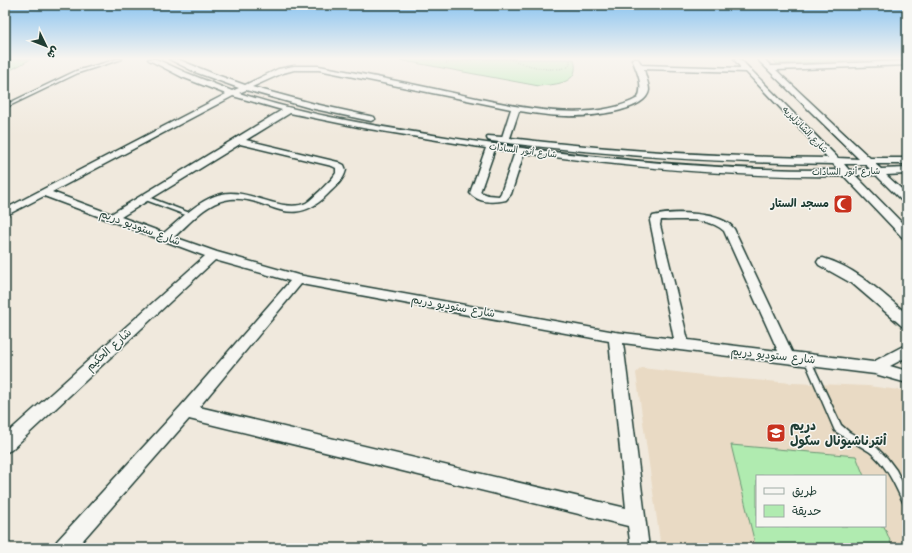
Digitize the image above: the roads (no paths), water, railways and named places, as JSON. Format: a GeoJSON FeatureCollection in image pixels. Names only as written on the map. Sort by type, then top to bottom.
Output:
{"type":"FeatureCollection","features":[{"type":"Feature","properties":{"kind":"street","name":"شارع أنور السادات"},"geometry":{"type":"LineString","coordinates":[[209,85],[234,95],[378,128],[520,151],[686,167],[743,170],[846,173],[907,171]]}},
{"type":"Feature","properties":{"kind":"street","name":"شارع أنور السادات"},"geometry":{"type":"LineString","coordinates":[[238,85],[358,116],[505,140],[589,150],[731,160],[835,162],[907,161]]}},
{"type":"Feature","properties":{"kind":"street"},"geometry":{"type":"LineString","coordinates":[[5,221],[48,194],[252,85]]}},
{"type":"Feature","properties":{"kind":"street"},"geometry":{"type":"LineString","coordinates":[[409,85],[516,108],[564,114],[583,114],[615,109],[634,103],[644,94],[646,90],[645,85]]}},
{"type":"Feature","properties":{"kind":"street","name":"شارع الشانزليزيه"},"geometry":{"type":"LineString","coordinates":[[762,85],[907,235]]}},
{"type":"Feature","properties":{"kind":"street","name":"شارع الشانزليزيه"},"geometry":{"type":"LineString","coordinates":[[787,85],[907,200]]}},
{"type":"Feature","properties":{"kind":"street"},"geometry":{"type":"LineString","coordinates":[[774,98],[802,98]]}},
{"type":"Feature","properties":{"kind":"street"},"geometry":{"type":"LineString","coordinates":[[505,140],[516,108]]}},
{"type":"Feature","properties":{"kind":"street"},"geometry":{"type":"LineString","coordinates":[[112,218],[290,109]]}},
{"type":"Feature","properties":{"kind":"street"},"geometry":{"type":"LineString","coordinates":[[166,237],[214,201],[234,195],[285,208],[302,208],[310,205],[340,176],[342,171],[339,165],[240,141]]}},
{"type":"Feature","properties":{"kind":"street"},"geometry":{"type":"LineString","coordinates":[[491,146],[475,193],[493,199],[502,198],[506,194],[520,151]]}},
{"type":"Feature","properties":{"kind":"street"},"geometry":{"type":"LineString","coordinates":[[5,213],[48,194]]}},
{"type":"Feature","properties":{"kind":"street","name":"شارع ستوديو دريم"},"geometry":{"type":"LineString","coordinates":[[48,194],[213,255],[298,279],[615,337],[875,368],[907,377]]}},
{"type":"Feature","properties":{"kind":"street"},"geometry":{"type":"LineString","coordinates":[[682,345],[655,225],[655,221],[661,217],[712,220],[722,222],[726,225],[788,358]]}},
{"type":"Feature","properties":{"kind":"street","name":"شارع الحكيم"},"geometry":{"type":"LineString","coordinates":[[5,445],[213,255]]}},
{"type":"Feature","properties":{"kind":"street"},"geometry":{"type":"LineString","coordinates":[[823,262],[837,268],[869,289],[907,322]]}},
{"type":"Feature","properties":{"kind":"street"},"geometry":{"type":"LineString","coordinates":[[64,548],[186,411],[298,279]]}},
{"type":"Feature","properties":{"kind":"street"},"geometry":{"type":"LineString","coordinates":[[615,337],[640,548]]}},
{"type":"Feature","properties":{"kind":"street"},"geometry":{"type":"LineString","coordinates":[[875,368],[907,350]]}},
{"type":"Feature","properties":{"kind":"street"},"geometry":{"type":"LineString","coordinates":[[186,411],[637,519]]}},
{"type":"Feature","properties":{"kind":"lane"},"geometry":{"type":"LineString","coordinates":[[5,107],[51,85]]}},
{"type":"Feature","properties":{"kind":"lane"},"geometry":{"type":"LineString","coordinates":[[145,198],[193,216]]}},
{"type":"Feature","properties":{"kind":"lane"},"geometry":{"type":"LineString","coordinates":[[807,359],[838,428],[848,436],[871,449],[885,460],[907,501]]}},
{"type":"Feature","properties":{"kind":"place","name":"مسجد الستار"},"geometry":{"type":"Point","coordinates":[843,204]}},
{"type":"Feature","properties":{"kind":"place","name":"دريم أنترناشيونال سكول"},"geometry":{"type":"Point","coordinates":[776,433]}}]}
